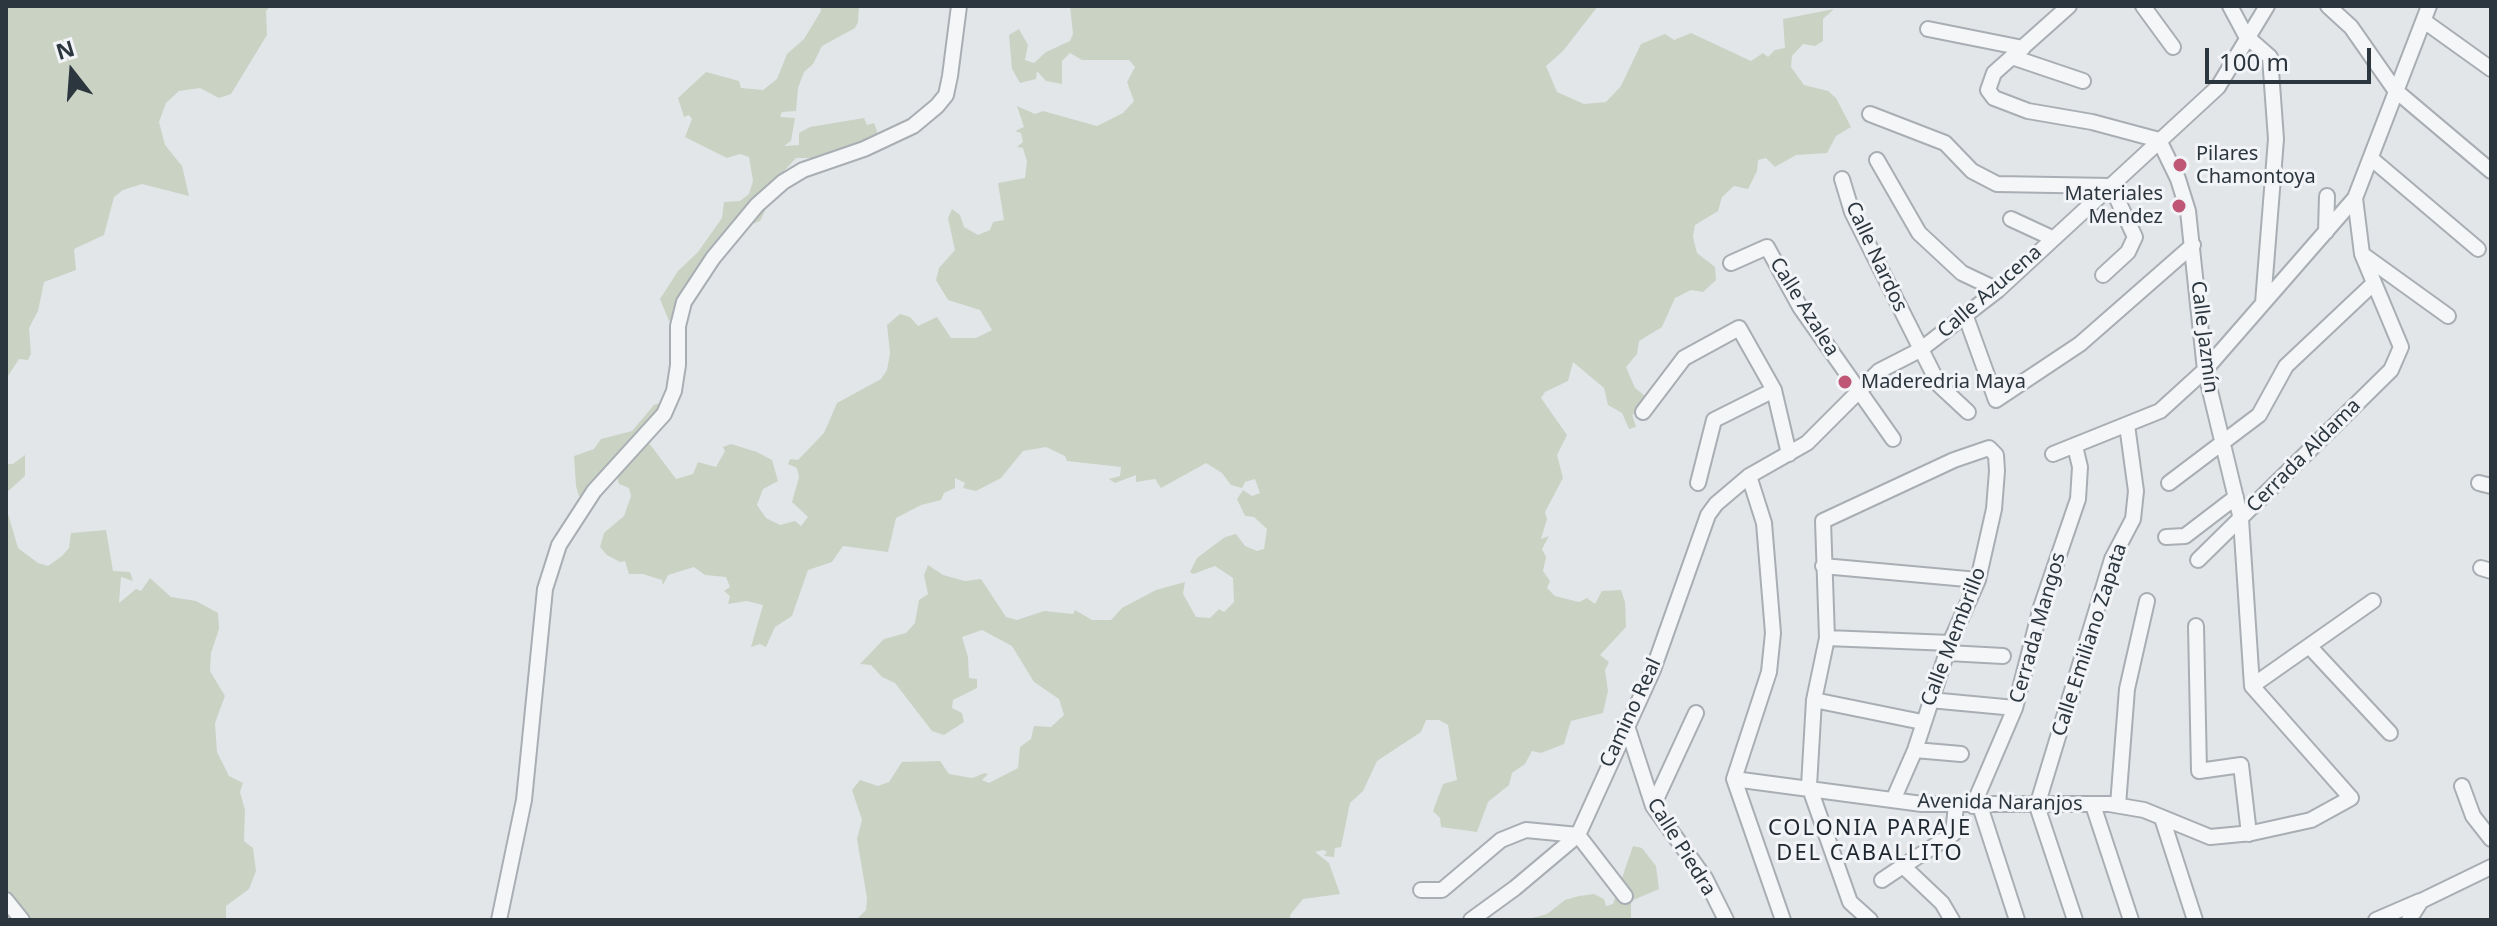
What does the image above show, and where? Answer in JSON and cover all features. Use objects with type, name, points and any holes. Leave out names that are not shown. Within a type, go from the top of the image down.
[{"type":"street","points":[[499,920],[524,800],[545,589],[559,545],[594,491],[664,414],[674,391],[678,326],[684,302],[713,258],[757,205],[783,182],[803,170],[864,149],[913,126],[937,106],[946,95],[959,6]]},
{"type":"street","points":[[2069,6],[1989,82],[1988,90],[1994,98],[2028,111],[2092,122],[2159,140]]},
{"type":"street","points":[[2143,6],[2173,47]]},
{"type":"street","points":[[2230,6],[2246,36],[2270,57],[2276,139],[2263,303]]},
{"type":"street","name":"Calle Azucena","points":[[1749,476],[1807,443],[1879,371],[1920,350],[1998,290],[2218,87],[2246,36],[2267,6]]},
{"type":"street","points":[[2328,6],[2351,27],[2395,90],[2491,171]]},
{"type":"street","points":[[2053,454],[2160,411],[2205,370],[2355,198],[2373,160],[2395,90],[2427,11],[2491,69]]},
{"type":"street","points":[[1928,29],[2018,53],[2083,81]]},
{"type":"street","points":[[1870,114],[1945,143],[1972,171],[1997,184],[2111,186],[2135,237],[2128,252],[2103,275]]},
{"type":"street","name":"Calle Jazmín","points":[[2159,140],[2182,190],[2193,245],[2205,370],[2241,519],[2252,686]]},
{"type":"street","points":[[1877,160],[1919,233],[1962,273],[1998,290]]},
{"type":"street","points":[[2373,160],[2478,249]]},
{"type":"street","name":"Calle Nardos","points":[[1842,179],[1852,212],[1920,350],[1939,385],[1968,412]]},
{"type":"street","points":[[2326,232],[2327,196]]},
{"type":"street","points":[[2169,483],[2259,415],[2286,366],[2374,283],[2362,254],[2355,198]]},
{"type":"street","points":[[2011,219],[2052,238]]},
{"type":"street","points":[[1966,317],[1996,400],[2080,344],[2193,245]]},
{"type":"street","name":"Calle Azalea","points":[[1731,263],[1767,247],[1800,307],[1893,439]]},
{"type":"street","points":[[2362,254],[2448,316]]},
{"type":"street","name":"Cerrada Aldama","points":[[2198,560],[2391,370],[2401,347],[2374,283]]},
{"type":"street","points":[[1643,412],[1684,358],[1739,328],[1774,390],[1789,454]]},
{"type":"street","points":[[1698,483],[1714,420],[1774,390]]},
{"type":"street","name":"Calle Emiliano Zapata","points":[[2037,806],[2112,559],[2133,519],[2136,491],[2127,425]]},
{"type":"street","name":"Cerrada Mangos","points":[[1976,806],[2015,708],[2041,607],[2078,499],[2080,467],[2075,446]]},
{"type":"street","name":"Calle Membrillo","points":[[1823,566],[1823,521],[1954,460],[1989,448],[1996,455],[1994,509],[1978,580],[1949,648],[1915,750],[1894,798]]},
{"type":"street","points":[[1749,476],[1764,523],[1773,633],[1769,672],[1734,779],[1783,920]]},
{"type":"street","name":"Camino Real","points":[[1471,920],[1578,835],[1653,670],[1708,515],[1749,476]]},
{"type":"street","points":[[2166,537],[2185,536],[2236,497]]},
{"type":"street","points":[[1870,920],[1850,902],[1809,786],[1814,700],[1827,638],[1823,566],[1978,580]]},
{"type":"street","points":[[2118,805],[2127,689],[2147,601]]},
{"type":"street","points":[[2252,686],[2373,601]]},
{"type":"street","points":[[2196,626],[2199,771],[2241,765],[2249,834]]},
{"type":"street","points":[[1827,638],[1949,648],[2003,656]]},
{"type":"street","points":[[2309,646],[2390,733]]},
{"type":"street","name":"Avenida Naranjos","points":[[1734,779],[1956,805],[2118,805],[2210,837],[2249,834],[2311,820],[2351,798],[2252,686]]},
{"type":"street","points":[[1814,700],[1922,722]]},
{"type":"street","points":[[1930,700],[2015,708]]},
{"type":"street","points":[[1653,806],[1696,713]]},
{"type":"street","name":"Calle Piedra","points":[[1627,726],[1653,806],[1705,878],[1726,920]]},
{"type":"street","points":[[1915,750],[1961,754]]},
{"type":"street","points":[[2462,786],[2473,816],[2491,839]]},
{"type":"street","points":[[1882,880],[1953,834],[1956,805]]},
{"type":"street","points":[[2093,805],[2131,920]]},
{"type":"street","points":[[1976,806],[2017,920]]},
{"type":"street","points":[[2037,806],[2075,920]]},
{"type":"street","points":[[2162,818],[2195,920]]},
{"type":"street","points":[[1421,890],[1442,890],[1501,840],[1526,830],[1578,835],[1625,896]]},
{"type":"street","points":[[1903,866],[1942,903],[1952,920]]},
{"type":"street","points":[[2376,920],[2491,867]]},
{"type":"street","points":[[6,900],[22,920]]},
{"type":"street","points":[[2409,920],[2421,901]]},
{"type":"shaded area","points":[[6,6],[270,6],[266,11],[267,35],[231,94],[219,98],[200,88],[179,91],[166,103],[159,122],[165,145],[182,166],[189,196],[142,184],[123,190],[114,197],[104,235],[74,249],[76,270],[44,282],[38,311],[29,328],[31,354],[28,360],[19,359],[6,379]]},
{"type":"shaded area","points":[[820,6],[859,6],[858,22],[855,28],[822,46],[813,64],[804,72],[798,88],[796,111],[782,112],[780,117],[795,118],[791,141],[784,146],[799,145],[799,133],[810,127],[864,118],[867,125],[874,123],[879,137],[831,164],[814,158],[796,158],[785,170],[760,221],[733,232],[684,311],[669,321],[660,299],[678,271],[698,252],[722,218],[724,202],[740,201],[749,194],[753,181],[749,157],[740,154],[727,158],[685,137],[692,119],[689,115],[684,117],[678,98],[706,72],[739,81],[741,88],[763,90],[777,79],[787,54],[804,39],[821,11]]},
{"type":"shaded area","points":[[1070,6],[1598,6],[1563,51],[1546,66],[1557,92],[1584,104],[1606,102],[1621,86],[1641,44],[1665,34],[1674,40],[1691,33],[1751,61],[1763,53],[1768,57],[1775,50],[1785,48],[1783,19],[1834,9],[1823,19],[1823,41],[1815,46],[1803,44],[1792,56],[1791,67],[1804,85],[1828,91],[1836,98],[1851,127],[1836,136],[1827,153],[1796,155],[1775,167],[1766,158],[1758,160],[1757,171],[1748,189],[1734,186],[1722,197],[1718,211],[1695,225],[1693,237],[1697,253],[1715,267],[1716,280],[1703,292],[1691,290],[1675,298],[1662,327],[1639,341],[1637,354],[1626,367],[1635,388],[1645,396],[1661,398],[1658,404],[1645,417],[1632,414],[1636,427],[1629,429],[1622,413],[1608,405],[1604,388],[1573,362],[1568,381],[1545,392],[1541,398],[1567,435],[1557,455],[1563,478],[1545,512],[1547,519],[1541,539],[1549,536],[1542,549],[1546,557],[1543,571],[1550,581],[1547,588],[1555,596],[1579,602],[1587,598],[1595,604],[1602,591],[1621,590],[1625,602],[1626,627],[1600,655],[1609,662],[1605,670],[1608,691],[1603,713],[1571,721],[1564,744],[1541,753],[1532,751],[1525,764],[1512,773],[1509,785],[1488,802],[1477,832],[1441,827],[1440,818],[1433,811],[1443,784],[1457,780],[1448,725],[1439,720],[1426,720],[1421,732],[1377,761],[1363,791],[1350,803],[1341,847],[1335,848],[1334,857],[1324,856],[1327,852],[1323,850],[1315,852],[1329,863],[1340,894],[1303,899],[1290,915],[1291,920],[856,920],[866,910],[867,898],[857,839],[862,820],[852,790],[860,780],[878,786],[889,782],[902,762],[940,761],[949,774],[972,778],[985,773],[988,774],[982,780],[989,783],[1018,768],[1020,747],[1031,739],[1034,726],[1051,727],[1064,715],[1059,699],[1034,682],[1012,646],[982,630],[962,637],[968,657],[969,678],[977,679],[977,688],[953,700],[952,708],[962,713],[964,722],[944,735],[932,731],[895,683],[882,677],[871,665],[860,664],[884,639],[906,633],[915,623],[919,600],[928,594],[924,575],[928,565],[943,575],[965,581],[981,579],[1006,617],[1017,620],[1044,611],[1073,614],[1075,610],[1092,620],[1111,620],[1122,608],[1156,590],[1185,582],[1183,594],[1196,617],[1210,618],[1219,609],[1224,612],[1234,602],[1233,578],[1215,566],[1193,574],[1190,572],[1197,558],[1225,537],[1236,534],[1245,546],[1257,551],[1264,549],[1267,529],[1254,517],[1245,516],[1237,499],[1243,490],[1252,496],[1260,493],[1255,479],[1245,482],[1242,488],[1231,485],[1222,473],[1206,463],[1161,488],[1155,479],[1136,482],[1136,475],[1115,483],[1109,479],[1120,476],[1121,467],[1067,461],[1065,456],[1046,447],[1023,451],[1001,478],[976,491],[963,488],[965,483],[955,478],[955,488],[944,493],[941,500],[921,505],[896,518],[888,552],[843,546],[832,562],[808,570],[792,616],[775,627],[766,647],[760,644],[751,647],[763,605],[747,601],[728,604],[730,596],[724,591],[730,587],[726,577],[705,575],[694,567],[668,575],[663,585],[662,580],[643,574],[629,574],[625,561],[620,562],[607,555],[600,547],[604,533],[624,516],[631,496],[629,488],[619,484],[616,473],[584,495],[579,496],[576,486],[574,456],[594,449],[601,439],[632,431],[654,405],[672,399],[670,419],[649,443],[676,479],[693,474],[698,462],[716,467],[725,451],[723,447],[731,444],[757,452],[772,460],[778,481],[763,489],[757,505],[766,518],[780,525],[795,521],[801,526],[808,517],[792,502],[799,477],[797,468],[788,464],[790,459],[798,460],[824,433],[837,403],[881,379],[887,370],[890,353],[887,325],[900,314],[910,317],[918,326],[937,317],[951,338],[976,338],[992,330],[980,310],[948,300],[936,280],[939,268],[955,250],[948,218],[952,209],[960,215],[964,227],[978,235],[990,230],[993,222],[1004,220],[998,183],[1025,178],[1027,162],[1023,148],[1017,147],[1023,142],[1021,133],[1015,131],[1024,127],[1017,106],[1035,114],[1043,111],[1097,126],[1123,113],[1134,101],[1127,82],[1135,67],[1129,60],[1082,60],[1070,53],[1062,61],[1062,84],[1046,81],[1037,71],[1036,79],[1020,83],[1012,69],[1009,35],[1019,29],[1028,45],[1025,60],[1034,63],[1046,52],[1070,41],[1073,34]]},
{"type":"shaded area","points":[[25,455],[25,476],[6,493],[6,464],[13,464]]},
{"type":"shaded area","points":[[6,507],[18,548],[38,563],[48,566],[62,556],[69,548],[71,533],[106,530],[113,571],[130,572],[133,581],[121,577],[119,603],[136,589],[141,591],[150,578],[171,597],[196,601],[218,613],[219,629],[211,653],[210,671],[225,696],[215,723],[217,752],[229,776],[243,783],[240,792],[245,810],[244,841],[253,848],[256,871],[249,889],[226,906],[226,920],[6,920]]},
{"type":"shaded area","points":[[1633,846],[1642,848],[1656,866],[1659,889],[1631,901],[1631,920],[1525,920],[1547,914],[1565,900],[1579,896],[1594,894],[1604,899],[1606,906],[1613,904]]},
{"type":"place","name":"Pilares Chamontoya","points":[[2180,165]]},
{"type":"place","name":"Materiales Mendez","points":[[2179,206]]},
{"type":"place","name":"Maderedria Maya","points":[[1845,382]]},
{"type":"district","name":"COLONIA PARAJE DEL CABALLITO","points":[[1870,842]]}]
